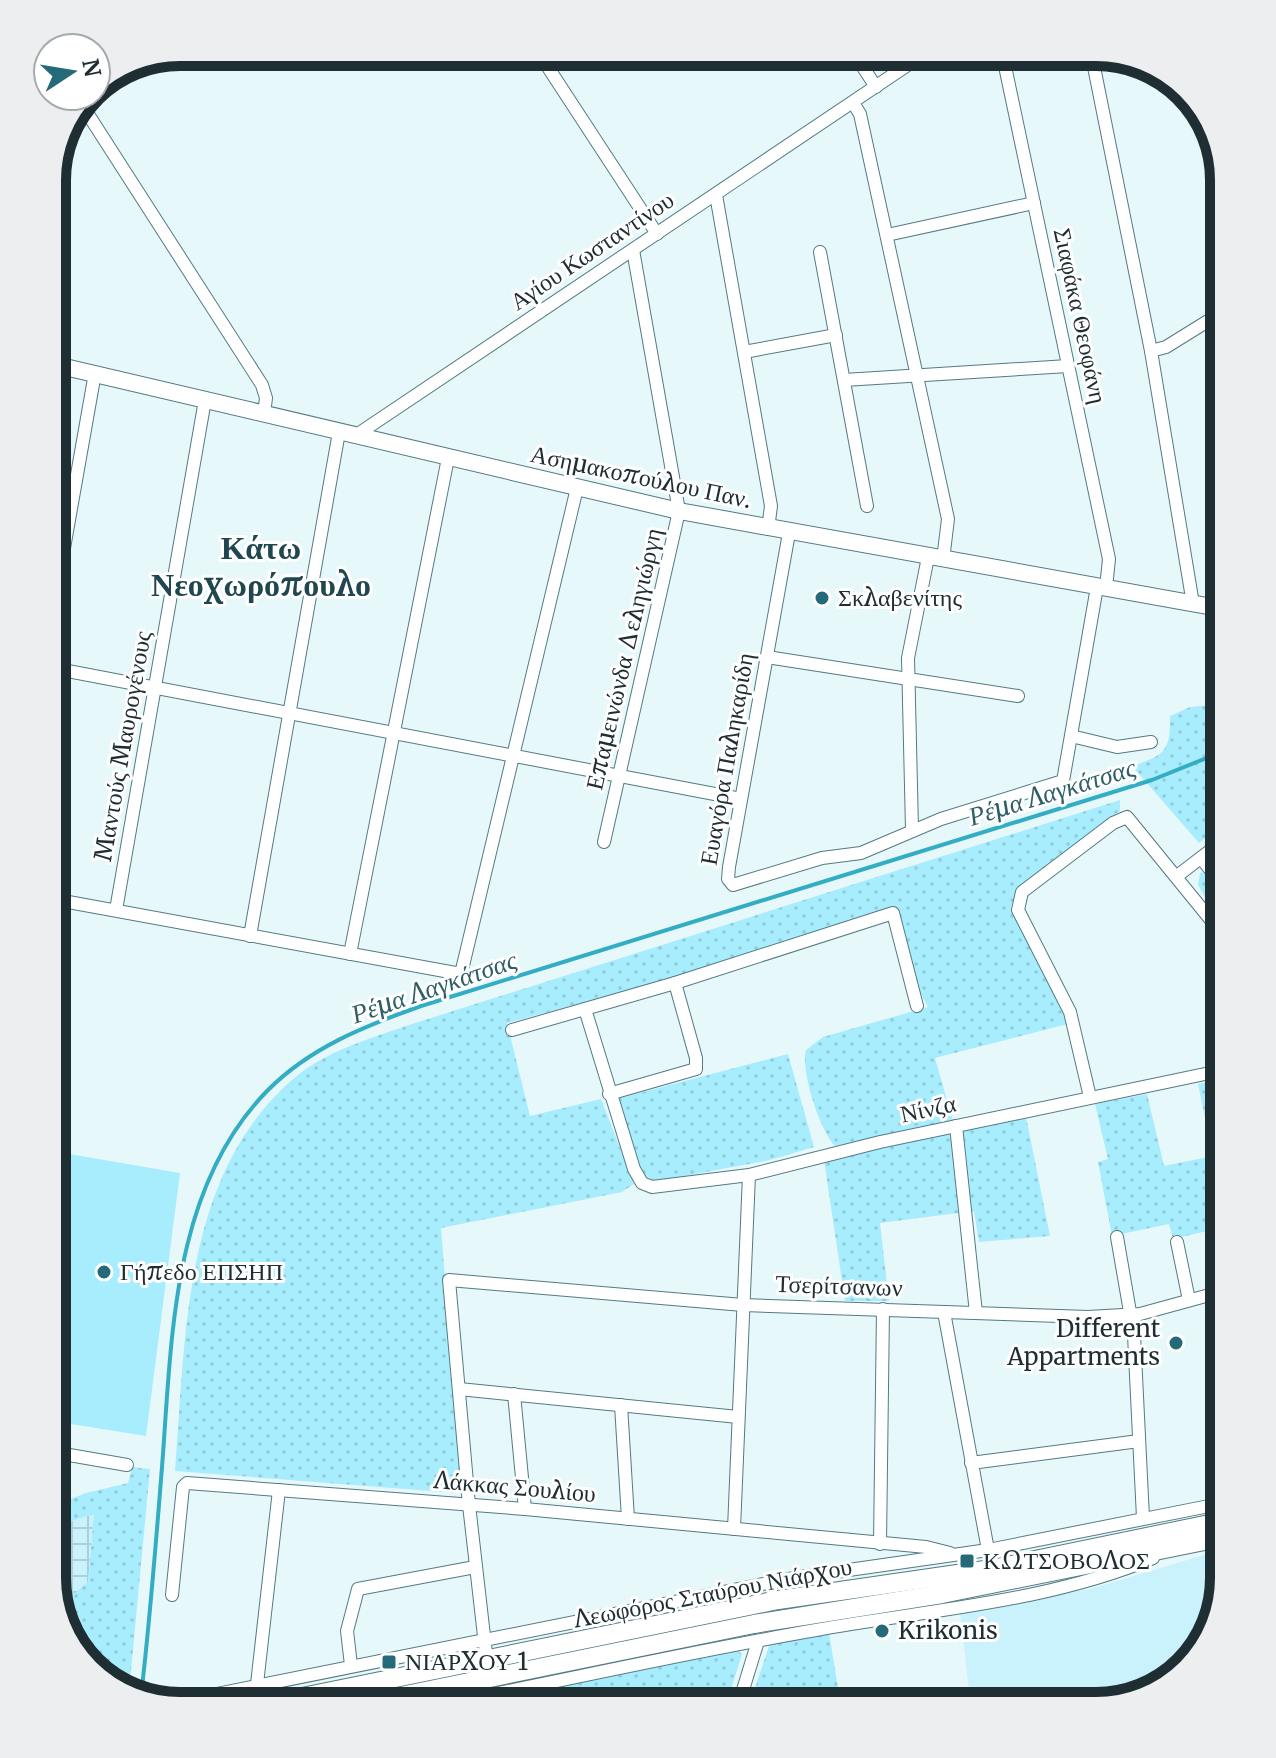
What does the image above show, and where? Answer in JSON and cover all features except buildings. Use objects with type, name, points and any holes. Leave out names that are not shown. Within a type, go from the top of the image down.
[{"type":"main road","name":"Λεωφόρος Σταύρου Νιάρχου","points":[[331,1692],[778,1600],[992,1569],[1210,1524]]},
{"type":"main road","name":"Λεωφόρος Σταύρου Νιάρχου","points":[[421,1692],[754,1624],[942,1594],[1210,1540]]},
{"type":"street","points":[[547,66],[657,234]]},
{"type":"street","points":[[862,66],[876,87]]},
{"type":"street","name":"Αγίου Κωσταντίνου","points":[[347,434],[633,250],[907,66]]},
{"type":"street","name":"Σιαφάκα Θεοφάνη","points":[[1005,66],[1109,559],[1063,781]]},
{"type":"street","points":[[1094,66],[1151,351],[1193,604]]},
{"type":"street","points":[[853,103],[860,114],[948,519],[910,643],[907,679],[912,829]]},
{"type":"street","points":[[88,114],[262,385],[266,398],[264,414]]},
{"type":"street","points":[[716,195],[771,506],[768,529]]},
{"type":"street","points":[[887,235],[1034,203]]},
{"type":"street","name":"Επαμεινώνδα Δεληγιώργη","points":[[604,842],[679,511],[633,250]]},
{"type":"street","points":[[820,252],[867,506]]},
{"type":"street","points":[[1151,351],[1166,347],[1210,320]]},
{"type":"street","points":[[744,352],[836,335]]},
{"type":"street","points":[[844,380],[1068,366]]},
{"type":"street","name":"Ασημακοπούλου Παν.","points":[[66,367],[679,511],[1210,607]]},
{"type":"street","points":[[66,537],[95,373]]},
{"type":"street","name":"Μαντούς Μαυρογένους","points":[[116,910],[205,400]]},
{"type":"street","points":[[250,936],[289,715],[347,434]]},
{"type":"street","points":[[350,954],[448,458]]},
{"type":"street","points":[[66,901],[461,974],[577,488]]},
{"type":"street","name":"Ευαγόρα Παληκαρίδη","points":[[789,533],[728,875],[733,885],[822,858],[861,853],[912,829],[1063,781]]},
{"type":"street","points":[[767,657],[1018,696]]},
{"type":"street","points":[[66,671],[512,758],[741,799]]},
{"type":"street","points":[[1071,736],[1117,747],[1151,742]]},
{"type":"street","points":[[1090,1097],[1070,1012],[1017,902],[1025,888],[1113,823],[1130,819],[1210,918]]},
{"type":"street","points":[[1177,876],[1210,851]]},
{"type":"street","points":[[1201,858],[1210,869]]},
{"type":"street","points":[[512,1030],[675,983],[893,913],[917,1006]]},
{"type":"street","points":[[585,1009],[609,1094],[696,1069],[696,1058],[675,983]]},
{"type":"street","name":"Νίνζα","points":[[609,1094],[634,1169],[642,1183],[664,1186],[749,1175],[956,1126],[1210,1073]]},
{"type":"street","points":[[956,1126],[976,1313]]},
{"type":"street","points":[[734,1529],[749,1175]]},
{"type":"street","points":[[1117,1237],[1131,1316],[1143,1518]]},
{"type":"street","points":[[1177,1242],[1189,1300]]},
{"type":"street","name":"Τσερίτσανων","points":[[459,1389],[449,1280],[743,1305],[1131,1316],[1210,1295]]},
{"type":"street","points":[[880,1544],[883,1309]]},
{"type":"street","points":[[944,1312],[988,1550]]},
{"type":"street","points":[[487,1662],[459,1389],[738,1417]]},
{"type":"street","points":[[514,1394],[525,1509]]},
{"type":"street","points":[[621,1405],[628,1519]]},
{"type":"street","points":[[971,1463],[1139,1441]]},
{"type":"street","points":[[66,1454],[127,1465]]},
{"type":"street","name":"Λάκκας Σουλίου","points":[[172,1595],[183,1487],[187,1483],[525,1509],[952,1554]]},
{"type":"street","points":[[257,1684],[279,1490]]},
{"type":"street","points":[[221,1692],[793,1578],[988,1550],[1210,1506]]},
{"type":"street","points":[[504,1692],[758,1641],[1036,1592],[1121,1572],[1174,1547]]},
{"type":"street","points":[[351,1665],[347,1631],[358,1589],[475,1567]]},
{"type":"street","points":[[742,1692],[758,1641]]},
{"type":"shaded area","points":[[1210,705],[1210,835],[1199,843],[1132,766],[1152,759],[1163,750],[1169,737],[1170,716],[1190,707]]},
{"type":"shaded area","points":[[1120,800],[1120,811],[1018,887],[1011,907],[1068,1024],[935,1058],[953,1121],[835,1146],[823,1127],[809,1085],[806,1050],[823,1037],[928,1007],[916,985],[896,907],[645,986],[507,1023],[530,1116],[601,1099],[634,1184],[622,1192],[441,1228],[460,1467],[456,1493],[175,1471],[188,1311],[197,1258],[211,1206],[231,1158],[260,1114],[310,1066],[351,1046],[409,1025]]},
{"type":"shaded area","points":[[1206,872],[1210,877],[1210,905],[1198,885],[1200,873]]},
{"type":"shaded area","points":[[788,1054],[814,1147],[770,1160],[658,1181],[642,1175],[616,1099]]},
{"type":"shaded area","points":[[1210,1082],[1210,1142],[1198,1084]]},
{"type":"shaded area","points":[[1147,1094],[1164,1166],[1210,1157],[1210,1230],[1173,1239],[1169,1224],[1112,1236],[1098,1162],[1108,1159],[1095,1104]]},
{"type":"shaded area","points":[[1026,1117],[1050,1236],[979,1242],[974,1211],[880,1223],[889,1301],[845,1301],[824,1160]]},
{"type":"shaded area","name":"Γήπεδο ΕΠΣΗΠ","points":[[66,1153],[180,1173],[146,1436],[66,1423]]},
{"type":"shaded area","points":[[132,1467],[150,1469],[130,1680],[94,1653],[81,1635],[70,1607],[68,1599],[88,1582],[94,1514],[66,1523],[66,1501],[128,1483]]},
{"type":"shaded area","points":[[94,1514],[88,1583],[68,1599],[66,1578],[66,1523]]},
{"type":"shaded area","points":[[1210,1553],[1209,1593],[1195,1635],[1176,1658],[1153,1677],[1111,1691],[969,1692],[960,1613],[1090,1589]]},
{"type":"shaded area","points":[[829,1633],[839,1692],[754,1692],[770,1643]]},
{"type":"shaded area","points":[[737,1650],[742,1654],[730,1692],[533,1692]]},
{"type":"waterway","name":"Ρέμα Λαγκάτσας","points":[[142,1685],[169,1368],[182,1267],[194,1219],[212,1172],[236,1129],[268,1090],[285,1075],[340,1039],[421,1006],[1152,780],[1210,757]]},
{"type":"place","name":"Σκλαβενίτης","points":[[822,598]]},
{"type":"place","name":"Γήπεδο ΕΠΣΗΠ","points":[[104,1272]]},
{"type":"place","name":"Different Appartments","points":[[1176,1343]]},
{"type":"place","name":"ΚΩΤΣΟΒΟΛΟΣ","points":[[967,1561]]},
{"type":"place","name":"Krikonis","points":[[882,1631]]},
{"type":"place","name":"ΝΙΑΡΧΟΥ 1","points":[[389,1662]]},
{"type":"district","name":"Κάτω Νεοχωρόπουλο","points":[[261,566]]}]
